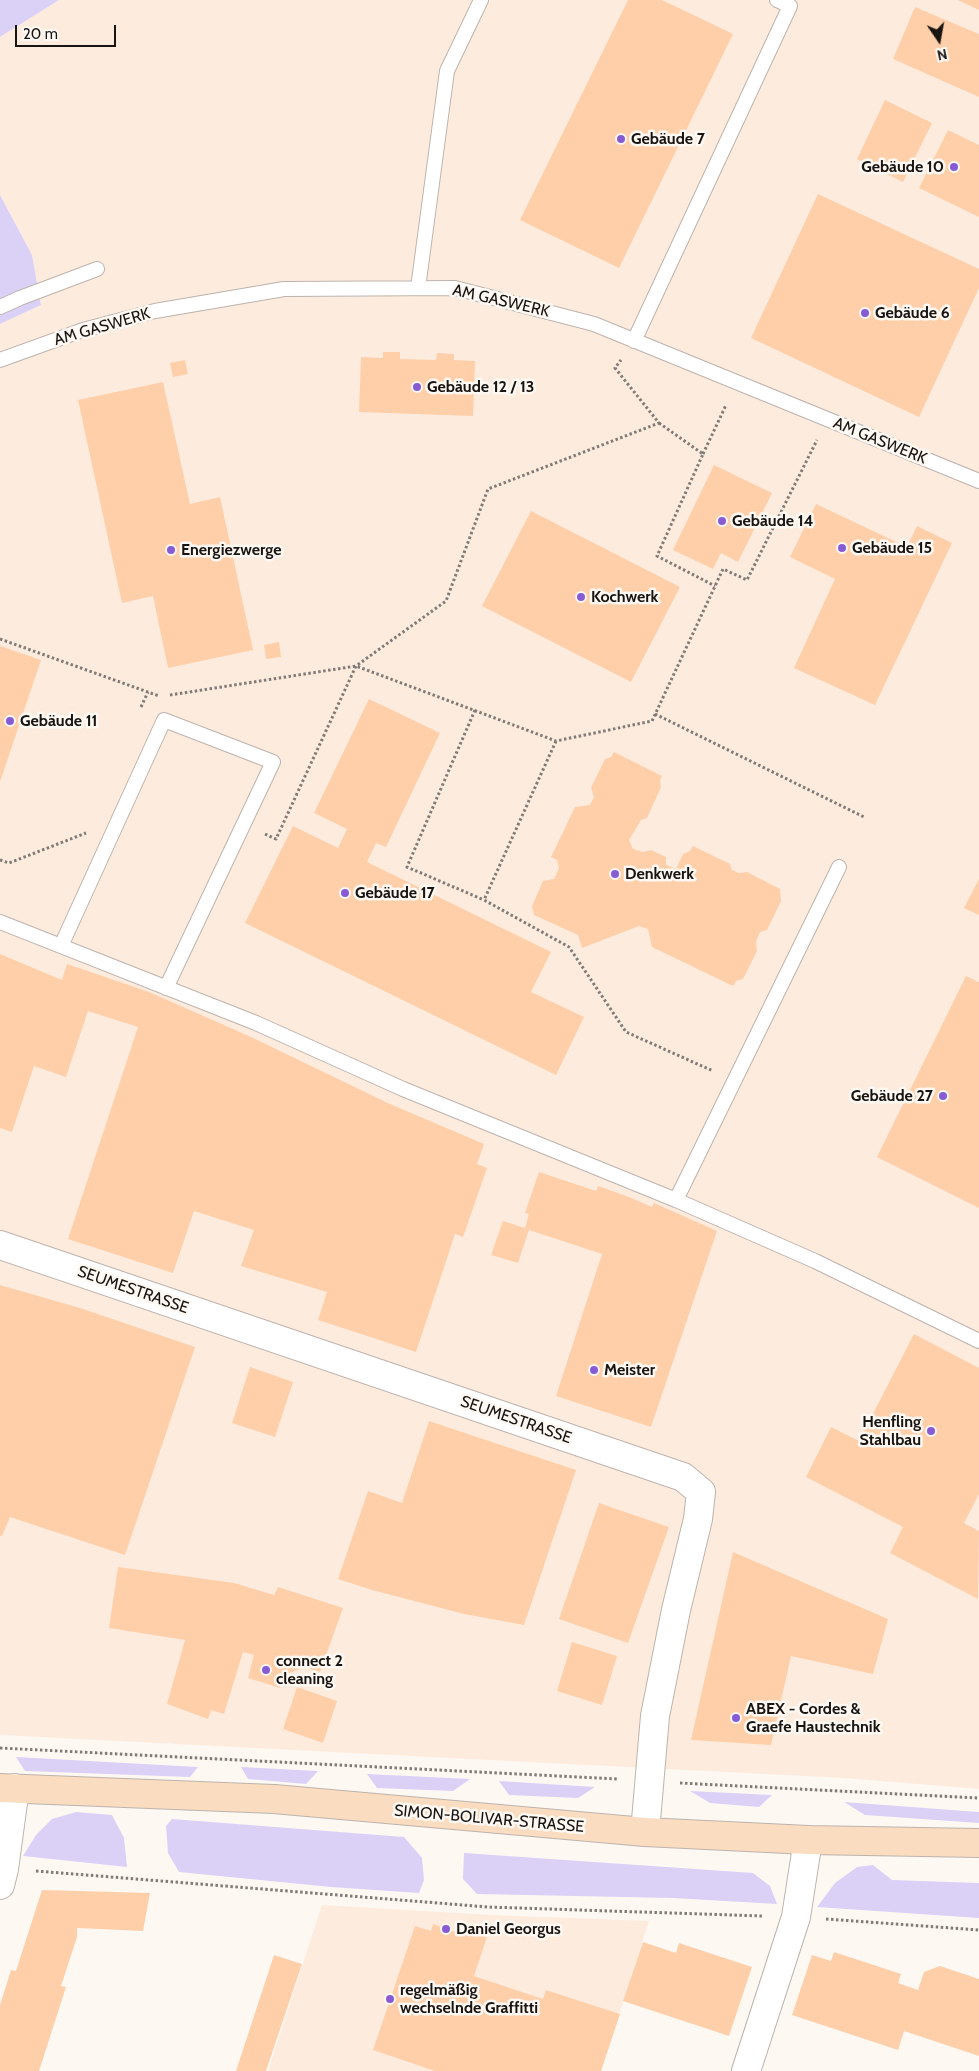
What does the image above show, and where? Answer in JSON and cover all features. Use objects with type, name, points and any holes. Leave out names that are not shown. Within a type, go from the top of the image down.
[{"type":"street","name":"SEUMESTRASSE","points":[[0,1245],[683,1478],[701,1492],[698,1519],[676,1610],[655,1716],[645,1832]]},
{"type":"street","name":"SIMON-BOLIVAR-STRASSE","points":[[8,1788],[274,1799],[645,1832],[808,1840],[979,1843]]},
{"type":"street","points":[[2,1877],[8,1788]]},
{"type":"street","points":[[746,2071],[796,1917],[808,1840]]},
{"type":"lane","points":[[418,288],[447,71],[481,0]]},
{"type":"lane","points":[[634,341],[790,6],[777,0]]},
{"type":"lane","points":[[0,307],[96,269]]},
{"type":"lane","name":"AM GASWERK","points":[[0,360],[83,330],[155,311],[284,289],[455,288],[594,324],[979,481]]},
{"type":"lane","points":[[61,946],[164,720],[272,762],[166,988]]},
{"type":"lane","points":[[676,1200],[839,867]]},
{"type":"lane","points":[[0,922],[256,1023],[403,1089],[676,1200],[815,1262],[979,1341]]},
{"type":"path","points":[[634,341],[615,368],[659,423],[703,454]]},
{"type":"path","points":[[715,586],[657,556],[736,382]]},
{"type":"path","points":[[356,666],[556,741],[652,721],[723,569],[747,580],[827,419]]},
{"type":"path","points":[[0,639],[160,696],[356,666],[446,601],[488,489],[659,423]]},
{"type":"path","points":[[244,822],[276,839],[356,666]]},
{"type":"path","points":[[140,709],[148,692]]},
{"type":"path","points":[[475,710],[407,867],[484,900],[569,947],[626,1032],[734,1081]]},
{"type":"path","points":[[655,714],[864,817]]},
{"type":"path","points":[[484,900],[556,741]]},
{"type":"path","points":[[0,860],[9,863],[90,831]]},
{"type":"path","points":[[0,1748],[979,1798]]},
{"type":"path","points":[[2,1877],[488,1907],[796,1917],[979,1930]]},
{"type":"shaded area","points":[[0,0],[59,0],[0,37]]},
{"type":"shaded area","points":[[59,0],[979,0],[979,1789],[843,1778],[0,1735],[0,324],[41,305],[32,255],[0,195],[0,37]]},
{"type":"shaded area","points":[[0,195],[32,255],[41,305],[0,324]]},
{"type":"shaded area","points":[[16,1757],[198,1767],[190,1777],[25,1771]]},
{"type":"shaded area","points":[[241,1767],[318,1771],[306,1784],[248,1779]]},
{"type":"shaded area","points":[[367,1774],[470,1779],[453,1791],[377,1788]]},
{"type":"shaded area","points":[[499,1781],[595,1787],[578,1798],[509,1795]]},
{"type":"shaded area","points":[[690,1791],[772,1795],[759,1807],[710,1803]]},
{"type":"shaded area","points":[[844,1802],[979,1812],[979,1823],[865,1815]]},
{"type":"shaded area","points":[[76,1812],[112,1815],[124,1838],[127,1867],[23,1856],[36,1835],[52,1819]]},
{"type":"shaded area","points":[[172,1819],[404,1837],[422,1858],[424,1880],[419,1893],[331,1887],[179,1872],[168,1853],[166,1826]]},
{"type":"shaded area","points":[[464,1853],[753,1873],[770,1886],[777,1904],[673,1898],[477,1894],[463,1879]]},
{"type":"shaded area","points":[[873,1865],[892,1880],[979,1883],[979,1918],[817,1907],[835,1883],[857,1867]]},
{"type":"shaded area","points":[[322,1905],[492,1915],[649,1921],[601,2071],[268,2071]]},
{"type":"building","name":"Gebäude 7","points":[[628,0],[662,0],[733,34],[619,268],[520,220]]},
{"type":"building","points":[[958,0],[979,0],[979,10]]},
{"type":"building","points":[[915,7],[979,34],[979,97],[893,59]]},
{"type":"building","points":[[885,100],[932,123],[903,182],[857,159]]},
{"type":"building","name":"Gebäude 10","points":[[948,130],[979,145],[979,217],[919,188]]},
{"type":"building","name":"Gebäude 6","points":[[818,194],[979,269],[979,288],[919,417],[751,338]]},
{"type":"building","name":"Gebäude 12 / 13","points":[[383,352],[400,352],[400,359],[436,360],[437,353],[454,354],[454,360],[475,361],[473,416],[359,412],[361,357],[383,358]]},
{"type":"building","points":[[185,360],[188,374],[173,377],[170,363]]},
{"type":"building","name":"Energiezwerge","points":[[163,382],[190,504],[220,497],[253,650],[168,668],[153,596],[122,603],[78,400]]},
{"type":"building","name":"Gebäude 14","points":[[714,465],[772,493],[738,562],[721,553],[713,569],[673,550]]},
{"type":"building","points":[[816,504],[907,547],[917,526],[952,543],[875,705],[794,668],[835,579],[790,557]]},
{"type":"building","name":"Kochwerk","points":[[531,511],[680,587],[631,682],[482,606]]},
{"type":"building","points":[[279,642],[281,657],[266,659],[264,645]]},
{"type":"building","name":"Gebäude 11","points":[[0,646],[41,660],[0,782]]},
{"type":"building","name":"Gebäude 17","points":[[369,699],[440,733],[386,847],[376,843],[367,862],[551,952],[531,992],[584,1017],[556,1075],[245,923],[293,826],[338,848],[347,829],[314,813]]},
{"type":"building","points":[[614,752],[662,776],[660,780],[661,787],[647,818],[641,820],[629,840],[633,849],[643,852],[651,850],[666,857],[666,865],[676,869],[683,854],[690,851],[693,846],[730,864],[732,870],[739,873],[747,872],[780,889],[781,901],[767,930],[760,932],[756,942],[757,951],[743,979],[736,981],[733,986],[652,947],[648,929],[639,926],[582,948],[578,935],[534,915],[532,906],[543,881],[554,879],[559,868],[557,860],[551,857],[575,807],[590,805],[594,797],[591,788],[605,759],[611,757]]},
{"type":"building","points":[[979,879],[979,915],[964,908]]},
{"type":"building","points":[[0,954],[62,980],[67,964],[149,992],[251,1037],[390,1104],[484,1144],[477,1164],[487,1168],[463,1237],[455,1234],[416,1352],[318,1320],[327,1292],[241,1266],[254,1230],[194,1211],[173,1273],[68,1239],[138,1027],[88,1011],[66,1077],[34,1066],[12,1132],[0,1128]]},
{"type":"building","name":"Gebäude 27","points":[[966,976],[979,982],[979,1208],[877,1157]]},
{"type":"building","points":[[539,1172],[596,1191],[598,1186],[652,1207],[654,1203],[717,1231],[651,1427],[556,1396],[602,1254],[529,1230],[518,1263],[491,1255],[503,1221],[525,1228],[529,1214],[525,1213]]},
{"type":"building","points":[[0,1285],[80,1308],[195,1347],[125,1555],[10,1517],[2,1536],[0,1536]]},
{"type":"building","points":[[914,1334],[979,1368],[979,1494],[964,1523],[979,1531],[978,1599],[890,1553],[903,1527],[806,1477],[831,1427],[859,1441]]},
{"type":"building","points":[[250,1367],[293,1382],[275,1437],[232,1423]]},
{"type":"building","points":[[429,1421],[576,1470],[524,1625],[464,1614],[338,1579],[368,1491],[402,1503]]},
{"type":"building","points":[[599,1503],[669,1527],[628,1643],[559,1619]]},
{"type":"building","points":[[733,1552],[888,1619],[873,1674],[791,1656],[771,1745],[691,1740]]},
{"type":"building","points":[[118,1567],[234,1583],[274,1595],[278,1587],[343,1608],[320,1672],[304,1667],[281,1677],[280,1688],[248,1678],[254,1655],[243,1652],[224,1714],[211,1710],[208,1719],[167,1704],[185,1640],[109,1628]]},
{"type":"building","points":[[572,1642],[617,1656],[602,1705],[557,1691]]},
{"type":"building","points":[[297,1687],[337,1701],[323,1743],[283,1729]]},
{"type":"building","points":[[42,1890],[150,1893],[143,1931],[77,1928],[77,1937],[61,1986],[66,1987],[39,2071],[0,2071],[0,2005],[11,1970],[16,1971]]},
{"type":"building","points":[[433,1924],[456,1932],[458,1928],[487,1937],[474,1976],[543,1999],[546,1990],[620,2014],[601,2071],[435,2071],[373,2050],[415,1926],[431,1931]]},
{"type":"building","points":[[643,1942],[676,1953],[679,1943],[752,1967],[729,2036],[623,2001]]},
{"type":"building","points":[[834,1952],[901,1974],[898,1983],[918,1990],[924,1972],[940,1966],[979,1979],[979,2056],[904,2031],[898,2050],[792,2015],[812,1955],[831,1961]]},
{"type":"building","points":[[274,1955],[302,1964],[266,2071],[236,2071]]},
{"type":"place","name":"Gebäude 7","points":[[621,139]]},
{"type":"place","name":"Gebäude 10","points":[[954,167]]},
{"type":"place","name":"Gebäude 6","points":[[865,313]]},
{"type":"place","name":"Gebäude 12 / 13","points":[[417,387]]},
{"type":"place","name":"Gebäude 14","points":[[722,521]]},
{"type":"place","name":"Gebäude 15","points":[[842,548]]},
{"type":"place","name":"Energiezwerge","points":[[171,550]]},
{"type":"place","name":"Kochwerk","points":[[581,597]]},
{"type":"place","name":"Gebäude 11","points":[[10,721]]},
{"type":"place","name":"Denkwerk","points":[[615,874]]},
{"type":"place","name":"Gebäude 17","points":[[345,893]]},
{"type":"place","name":"Gebäude 27","points":[[943,1096]]},
{"type":"place","name":"Meister","points":[[594,1370]]},
{"type":"place","name":"Henfling Stahlbau","points":[[931,1431]]},
{"type":"place","name":"connect 2 cleaning","points":[[266,1670]]},
{"type":"place","name":"ABEX - Cordes & Graefe Haustechnik","points":[[736,1718]]},
{"type":"place","name":"Daniel Georgus","points":[[446,1929]]},
{"type":"place","name":"regelmäßig wechselnde Graffitti","points":[[390,1999]]}]
